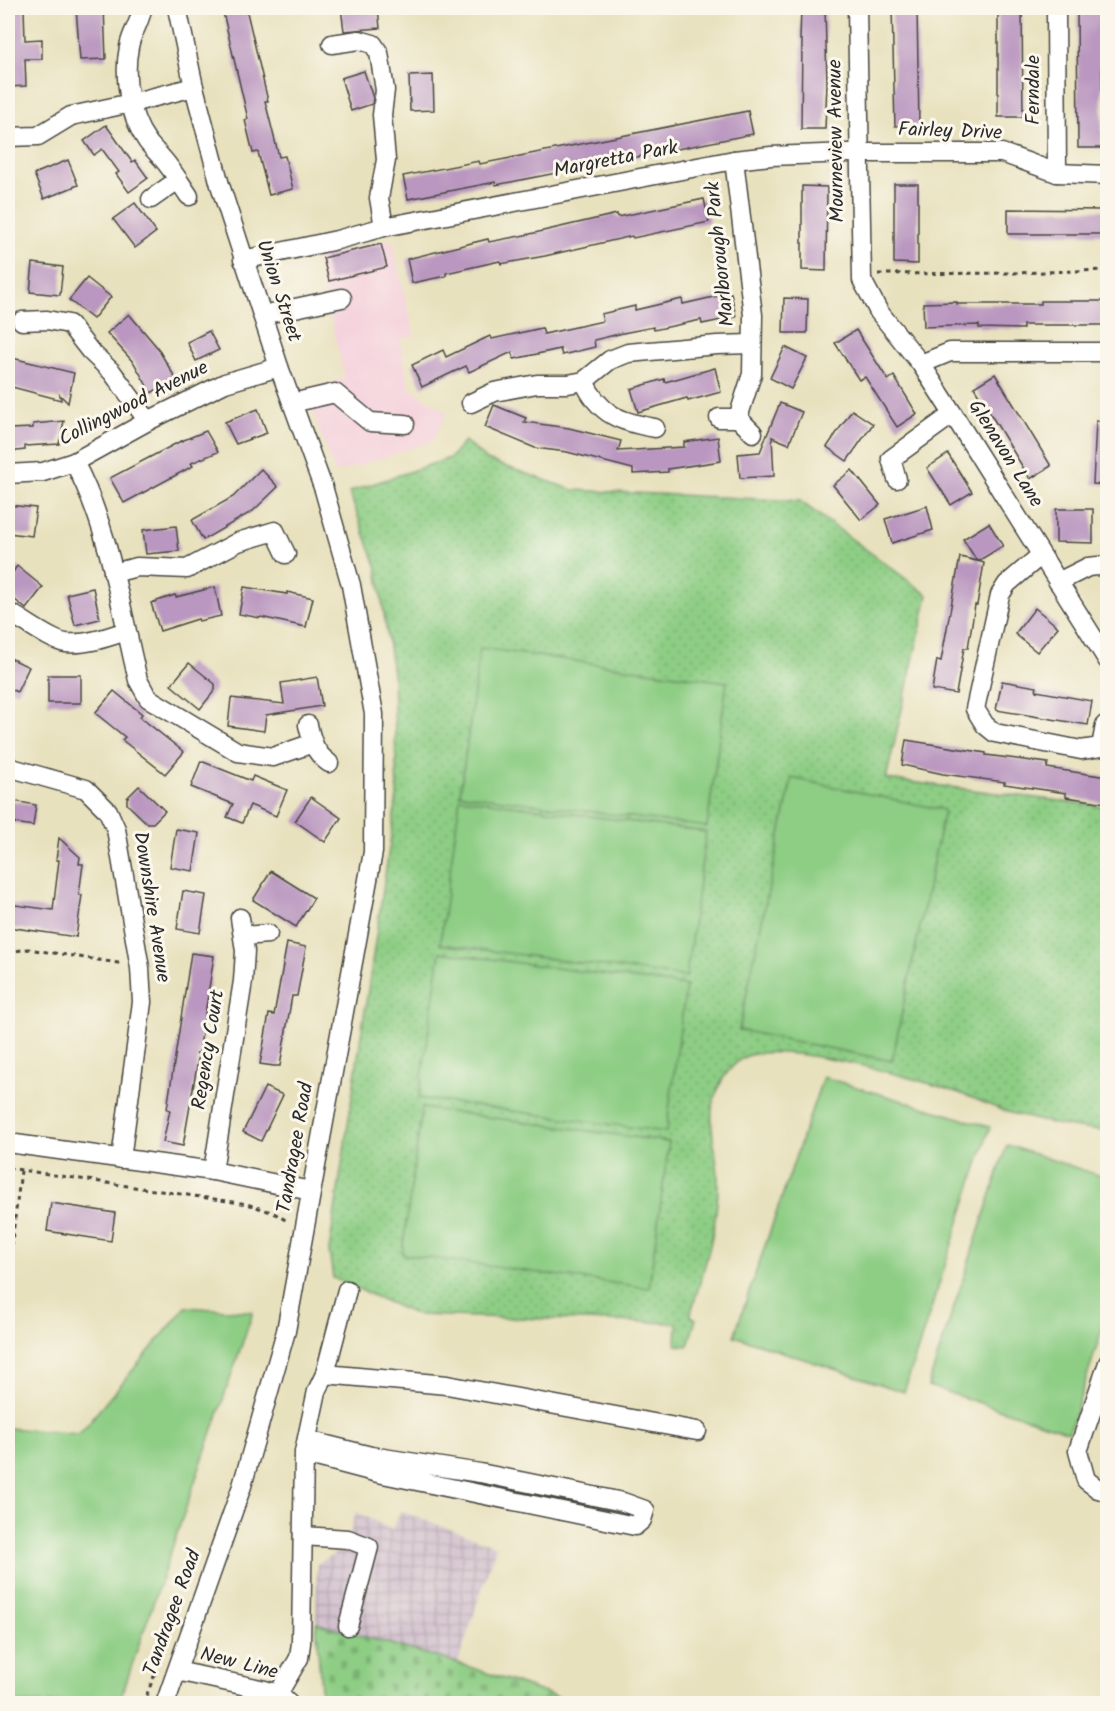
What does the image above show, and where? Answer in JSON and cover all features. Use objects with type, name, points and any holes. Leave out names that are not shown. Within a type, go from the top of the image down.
[{"type":"street","points":[[142,8],[141,18],[129,45],[127,65],[131,103],[136,121],[147,141],[164,160],[189,196]]},
{"type":"street","name":"Union Street","points":[[177,8],[194,87],[243,260],[324,490],[351,585]]},
{"type":"street","name":"Mourneview Avenue","points":[[857,8],[861,274]]},
{"type":"street","name":"Ferndale","points":[[1056,8],[1057,173]]},
{"type":"street","points":[[332,44],[358,40],[373,44],[379,53],[385,90],[382,115],[386,160],[379,198],[384,227]]},
{"type":"street","points":[[8,137],[38,136],[71,116],[194,87]]},
{"type":"street","name":"Margretta Park","points":[[243,260],[337,240],[384,227],[734,160],[771,156],[859,153]]},
{"type":"street","name":"Fairley Drive","points":[[859,153],[1002,153],[1057,173],[1107,175]]},
{"type":"street","name":"Marlborough Park","points":[[734,160],[753,315],[752,374],[738,418]]},
{"type":"street","points":[[152,199],[178,180]]},
{"type":"street","name":"Glenavon Lane","points":[[861,274],[879,312],[921,364],[1107,661]]},
{"type":"street","points":[[262,315],[342,298]]},
{"type":"street","points":[[22,321],[47,320],[69,324],[90,351],[112,372],[148,421]]},
{"type":"street","name":"Marlborough Park","points":[[584,381],[610,360],[628,353],[752,344]]},
{"type":"street","points":[[921,364],[950,352],[1107,352]]},
{"type":"street","name":"Collingwood Avenue","points":[[8,474],[43,472],[74,462],[148,421],[225,383],[279,367]]},
{"type":"street","points":[[471,403],[494,392],[537,384],[568,384],[584,381],[591,398],[618,419],[630,424],[655,428]]},
{"type":"street","points":[[292,403],[335,393],[370,422],[405,424]]},
{"type":"street","points":[[897,479],[891,459],[953,414]]},
{"type":"street","points":[[719,418],[738,418],[753,433]]},
{"type":"street","points":[[74,462],[84,481],[106,544],[138,680],[148,698],[238,752],[273,757],[310,734],[319,756],[329,763]]},
{"type":"street","points":[[113,573],[136,567],[187,569],[238,542],[275,531],[286,554]]},
{"type":"street","points":[[1041,555],[1007,584],[1000,595],[975,709],[986,726],[995,733],[1081,750],[1101,747],[1106,725]]},
{"type":"street","points":[[1058,582],[1088,567],[1107,565]]},
{"type":"street","name":"Tandragee Road","points":[[165,1704],[242,1486],[279,1360],[373,852],[374,714],[351,585]]},
{"type":"street","points":[[8,612],[65,643],[99,640],[126,631]]},
{"type":"street","name":"Downshire Avenue","points":[[8,767],[86,789],[108,812],[117,829],[138,957],[142,1002],[121,1159]]},
{"type":"street","name":"Regency Court","points":[[213,1171],[243,981],[242,927],[268,934]]},
{"type":"street","points":[[8,1143],[213,1171],[311,1191]]},
{"type":"street","points":[[284,1699],[299,1658],[301,1643],[304,1460],[307,1440],[317,1391],[325,1374],[347,1290]]},
{"type":"street","points":[[1107,1363],[1078,1451],[1086,1480],[1098,1489],[1107,1492]]},
{"type":"street","points":[[325,1374],[447,1385],[697,1431]]},
{"type":"street","points":[[304,1460],[317,1457],[378,1473],[635,1526],[642,1520],[645,1510],[623,1502],[480,1473],[371,1456],[307,1440]]},
{"type":"street","points":[[303,1536],[348,1539],[369,1547],[348,1626]]},
{"type":"street","name":"New Line","points":[[177,1671],[284,1699]]},
{"type":"path","points":[[861,274],[1107,270]]},
{"type":"path","points":[[8,952],[28,949],[118,963],[138,957]]},
{"type":"path","points":[[8,1168],[247,1204],[274,1213],[304,1232]]},
{"type":"path","points":[[8,1273],[21,1170]]},
{"type":"shaded area","points":[[392,240],[414,336],[400,339],[409,388],[447,412],[433,441],[335,473],[305,390],[345,378],[316,257]]},
{"type":"shaded area","points":[[400,1511],[496,1546],[458,1663],[316,1623],[317,1564],[345,1548],[356,1512],[392,1530]]},
{"type":"green space","points":[[465,441],[487,460],[573,490],[800,501],[928,595],[886,779],[1107,807],[1107,1131],[1049,1123],[1007,1112],[940,1087],[884,1071],[819,1057],[790,1053],[747,1056],[732,1067],[724,1077],[713,1104],[712,1125],[718,1197],[709,1249],[690,1316],[696,1319],[688,1346],[676,1345],[677,1323],[417,1315],[333,1278],[329,1251],[397,795],[393,674],[377,568],[349,492],[450,458]]},
{"type":"green space","points":[[480,648],[727,682],[707,827],[460,794]]},
{"type":"green space","points":[[792,778],[944,810],[892,1061],[739,1030]]},
{"type":"green space","points":[[460,798],[706,832],[686,977],[440,944]]},
{"type":"green space","points":[[440,952],[686,986],[666,1132],[419,1098]]},
{"type":"green space","points":[[823,1077],[990,1127],[904,1392],[734,1336]]},
{"type":"green space","points":[[422,1108],[669,1142],[649,1288],[402,1254]]},
{"type":"green space","points":[[1007,1145],[1107,1178],[1107,1315],[1069,1432],[928,1386]]},
{"type":"green space","points":[[186,1307],[253,1312],[119,1703],[8,1703],[8,1428],[79,1434]]},
{"type":"green space","points":[[316,1623],[458,1663],[574,1703],[322,1703]]},
{"type":"building","points":[[8,8],[24,8],[25,40],[42,39],[42,59],[25,59],[26,86],[8,87]]},
{"type":"building","points":[[76,8],[104,8],[106,59],[80,60]]},
{"type":"building","points":[[222,8],[246,8],[279,157],[285,156],[293,189],[269,195],[258,152],[253,153],[245,120],[248,119]]},
{"type":"building","points":[[341,8],[378,8],[380,28],[344,31]]},
{"type":"building","points":[[801,8],[825,8],[827,83],[825,129],[801,129]]},
{"type":"building","points":[[892,8],[917,8],[919,125],[895,126]]},
{"type":"building","points":[[998,8],[1022,8],[1023,117],[998,117]]},
{"type":"building","points":[[1077,8],[1102,8],[1102,148],[1078,148]]},
{"type":"building","points":[[364,71],[373,98],[372,104],[351,111],[341,78]]},
{"type":"building","points":[[433,75],[434,110],[410,111],[409,76]]},
{"type":"building","points":[[748,111],[753,134],[496,185],[495,182],[408,199],[403,176],[479,161],[480,164]]},
{"type":"building","points":[[106,125],[132,162],[135,160],[148,178],[129,192],[116,174],[119,172],[102,149],[94,155],[84,141]]},
{"type":"building","points":[[68,160],[78,185],[44,199],[34,174]]},
{"type":"building","points":[[894,184],[918,184],[918,264],[894,263]]},
{"type":"building","points":[[802,186],[827,187],[826,271],[802,270]]},
{"type":"building","points":[[704,199],[709,222],[633,238],[632,236],[545,256],[501,264],[500,261],[412,283],[407,259],[488,239],[489,242],[617,214],[618,217]]},
{"type":"building","points":[[135,203],[156,232],[135,248],[113,219]]},
{"type":"building","points":[[1008,209],[1105,210],[1105,234],[1008,234]]},
{"type":"building","points":[[381,244],[387,267],[329,281],[323,258]]},
{"type":"building","points":[[33,263],[63,267],[60,295],[30,292]]},
{"type":"building","points":[[87,278],[111,297],[93,319],[69,300]]},
{"type":"building","points":[[731,293],[736,317],[702,324],[701,320],[654,330],[653,327],[623,333],[594,340],[595,347],[562,355],[560,349],[514,359],[512,352],[469,372],[466,366],[422,387],[412,365],[443,350],[446,357],[490,336],[492,339],[542,328],[544,334],[603,321],[601,314],[635,306],[635,310],[682,299],[683,304]]},
{"type":"building","points":[[784,298],[808,299],[807,333],[783,333]]},
{"type":"building","points":[[1041,301],[1107,301],[1107,325],[1023,325],[1023,329],[979,328],[979,325],[924,327],[923,303],[1041,304]]},
{"type":"building","points":[[129,314],[157,347],[176,379],[151,393],[134,363],[107,333]]},
{"type":"building","points":[[856,330],[888,380],[894,376],[917,414],[897,427],[865,377],[859,380],[835,343]]},
{"type":"building","points":[[209,331],[219,350],[196,361],[187,342]]},
{"type":"building","points":[[785,347],[807,358],[791,389],[770,378]]},
{"type":"building","points":[[8,357],[74,373],[68,403],[60,395],[61,400],[8,386]]},
{"type":"building","points":[[715,368],[721,392],[688,401],[687,398],[638,412],[631,389]]},
{"type":"building","points":[[995,374],[1051,466],[1030,479],[974,387]]},
{"type":"building","points":[[780,403],[802,412],[789,444],[772,437],[774,476],[740,478],[738,454],[760,452]]},
{"type":"building","points":[[494,405],[526,418],[524,422],[569,428],[621,441],[618,451],[684,447],[684,442],[718,437],[721,461],[668,469],[668,472],[633,474],[633,469],[567,452],[535,448],[485,427]]},
{"type":"building","points":[[258,409],[267,433],[236,444],[225,422]]},
{"type":"building","points":[[852,410],[873,424],[847,461],[827,447]]},
{"type":"building","points":[[64,421],[59,444],[25,446],[25,450],[8,452],[8,429],[33,428],[33,424]]},
{"type":"building","points":[[1096,421],[1107,421],[1107,485],[1093,484]]},
{"type":"building","points":[[206,431],[218,452],[191,463],[193,466],[124,503],[110,478],[179,442]]},
{"type":"building","points":[[948,454],[972,492],[951,505],[927,468]]},
{"type":"building","points":[[261,469],[278,487],[253,511],[203,540],[192,520],[233,497]]},
{"type":"building","points":[[852,470],[880,505],[861,520],[833,485]]},
{"type":"building","points":[[8,505],[36,508],[32,536],[8,533]]},
{"type":"building","points":[[927,506],[933,530],[892,543],[885,519]]},
{"type":"building","points":[[1056,509],[1093,509],[1093,543],[1056,542]]},
{"type":"building","points":[[989,523],[1003,546],[978,561],[984,563],[968,648],[964,648],[956,694],[932,690],[937,660],[941,661],[960,557],[977,561],[963,539]]},
{"type":"building","points":[[176,526],[179,551],[146,554],[143,530]]},
{"type":"building","points":[[17,566],[43,587],[26,609],[8,594],[8,579]]},
{"type":"building","points":[[215,587],[221,616],[199,621],[198,619],[160,631],[151,603],[175,595],[176,597]]},
{"type":"building","points":[[244,587],[287,594],[287,592],[313,598],[306,627],[239,614]]},
{"type":"building","points":[[93,588],[100,619],[75,625],[67,594]]},
{"type":"building","points":[[1035,608],[1058,627],[1037,652],[1015,634]]},
{"type":"building","points":[[8,657],[29,667],[17,692],[8,688]]},
{"type":"building","points":[[189,663],[215,684],[215,690],[200,709],[171,685]]},
{"type":"building","points":[[48,675],[81,675],[81,703],[48,703]]},
{"type":"building","points":[[317,677],[322,706],[266,715],[264,731],[228,726],[231,698],[284,704],[281,683]]},
{"type":"building","points":[[1002,681],[1037,687],[1036,691],[1092,701],[1088,725],[996,710]]},
{"type":"building","points":[[114,691],[142,714],[140,717],[184,752],[165,774],[122,740],[125,737],[95,713]]},
{"type":"building","points":[[906,740],[986,753],[986,755],[1048,763],[1047,768],[1107,777],[1106,803],[1066,797],[1066,793],[943,774],[902,765]]},
{"type":"building","points":[[201,761],[251,781],[253,776],[287,790],[276,816],[250,805],[242,823],[227,817],[233,804],[191,787]]},
{"type":"building","points":[[139,786],[165,811],[153,823],[147,823],[127,804],[127,798]]},
{"type":"building","points":[[311,797],[341,818],[325,842],[295,821]]},
{"type":"building","points":[[8,800],[36,805],[33,826],[8,822]]},
{"type":"building","points":[[176,829],[199,833],[193,871],[170,867]]},
{"type":"building","points":[[59,838],[80,857],[79,864],[83,864],[79,895],[82,895],[76,937],[8,927],[8,904],[53,910],[59,860],[56,860]]},
{"type":"building","points":[[271,871],[314,898],[296,927],[253,900]]},
{"type":"building","points":[[183,891],[206,895],[200,933],[177,929]]},
{"type":"building","points":[[287,943],[306,947],[297,996],[292,996],[280,1066],[260,1064],[269,1014],[274,1015]]},
{"type":"building","points":[[191,953],[214,956],[199,1053],[196,1053],[199,1054],[183,1146],[163,1142],[170,1110],[167,1109]]},
{"type":"building","points":[[265,1087],[283,1095],[261,1141],[243,1132]]},
{"type":"building","points":[[51,1203],[115,1213],[111,1241],[47,1231]]}]
